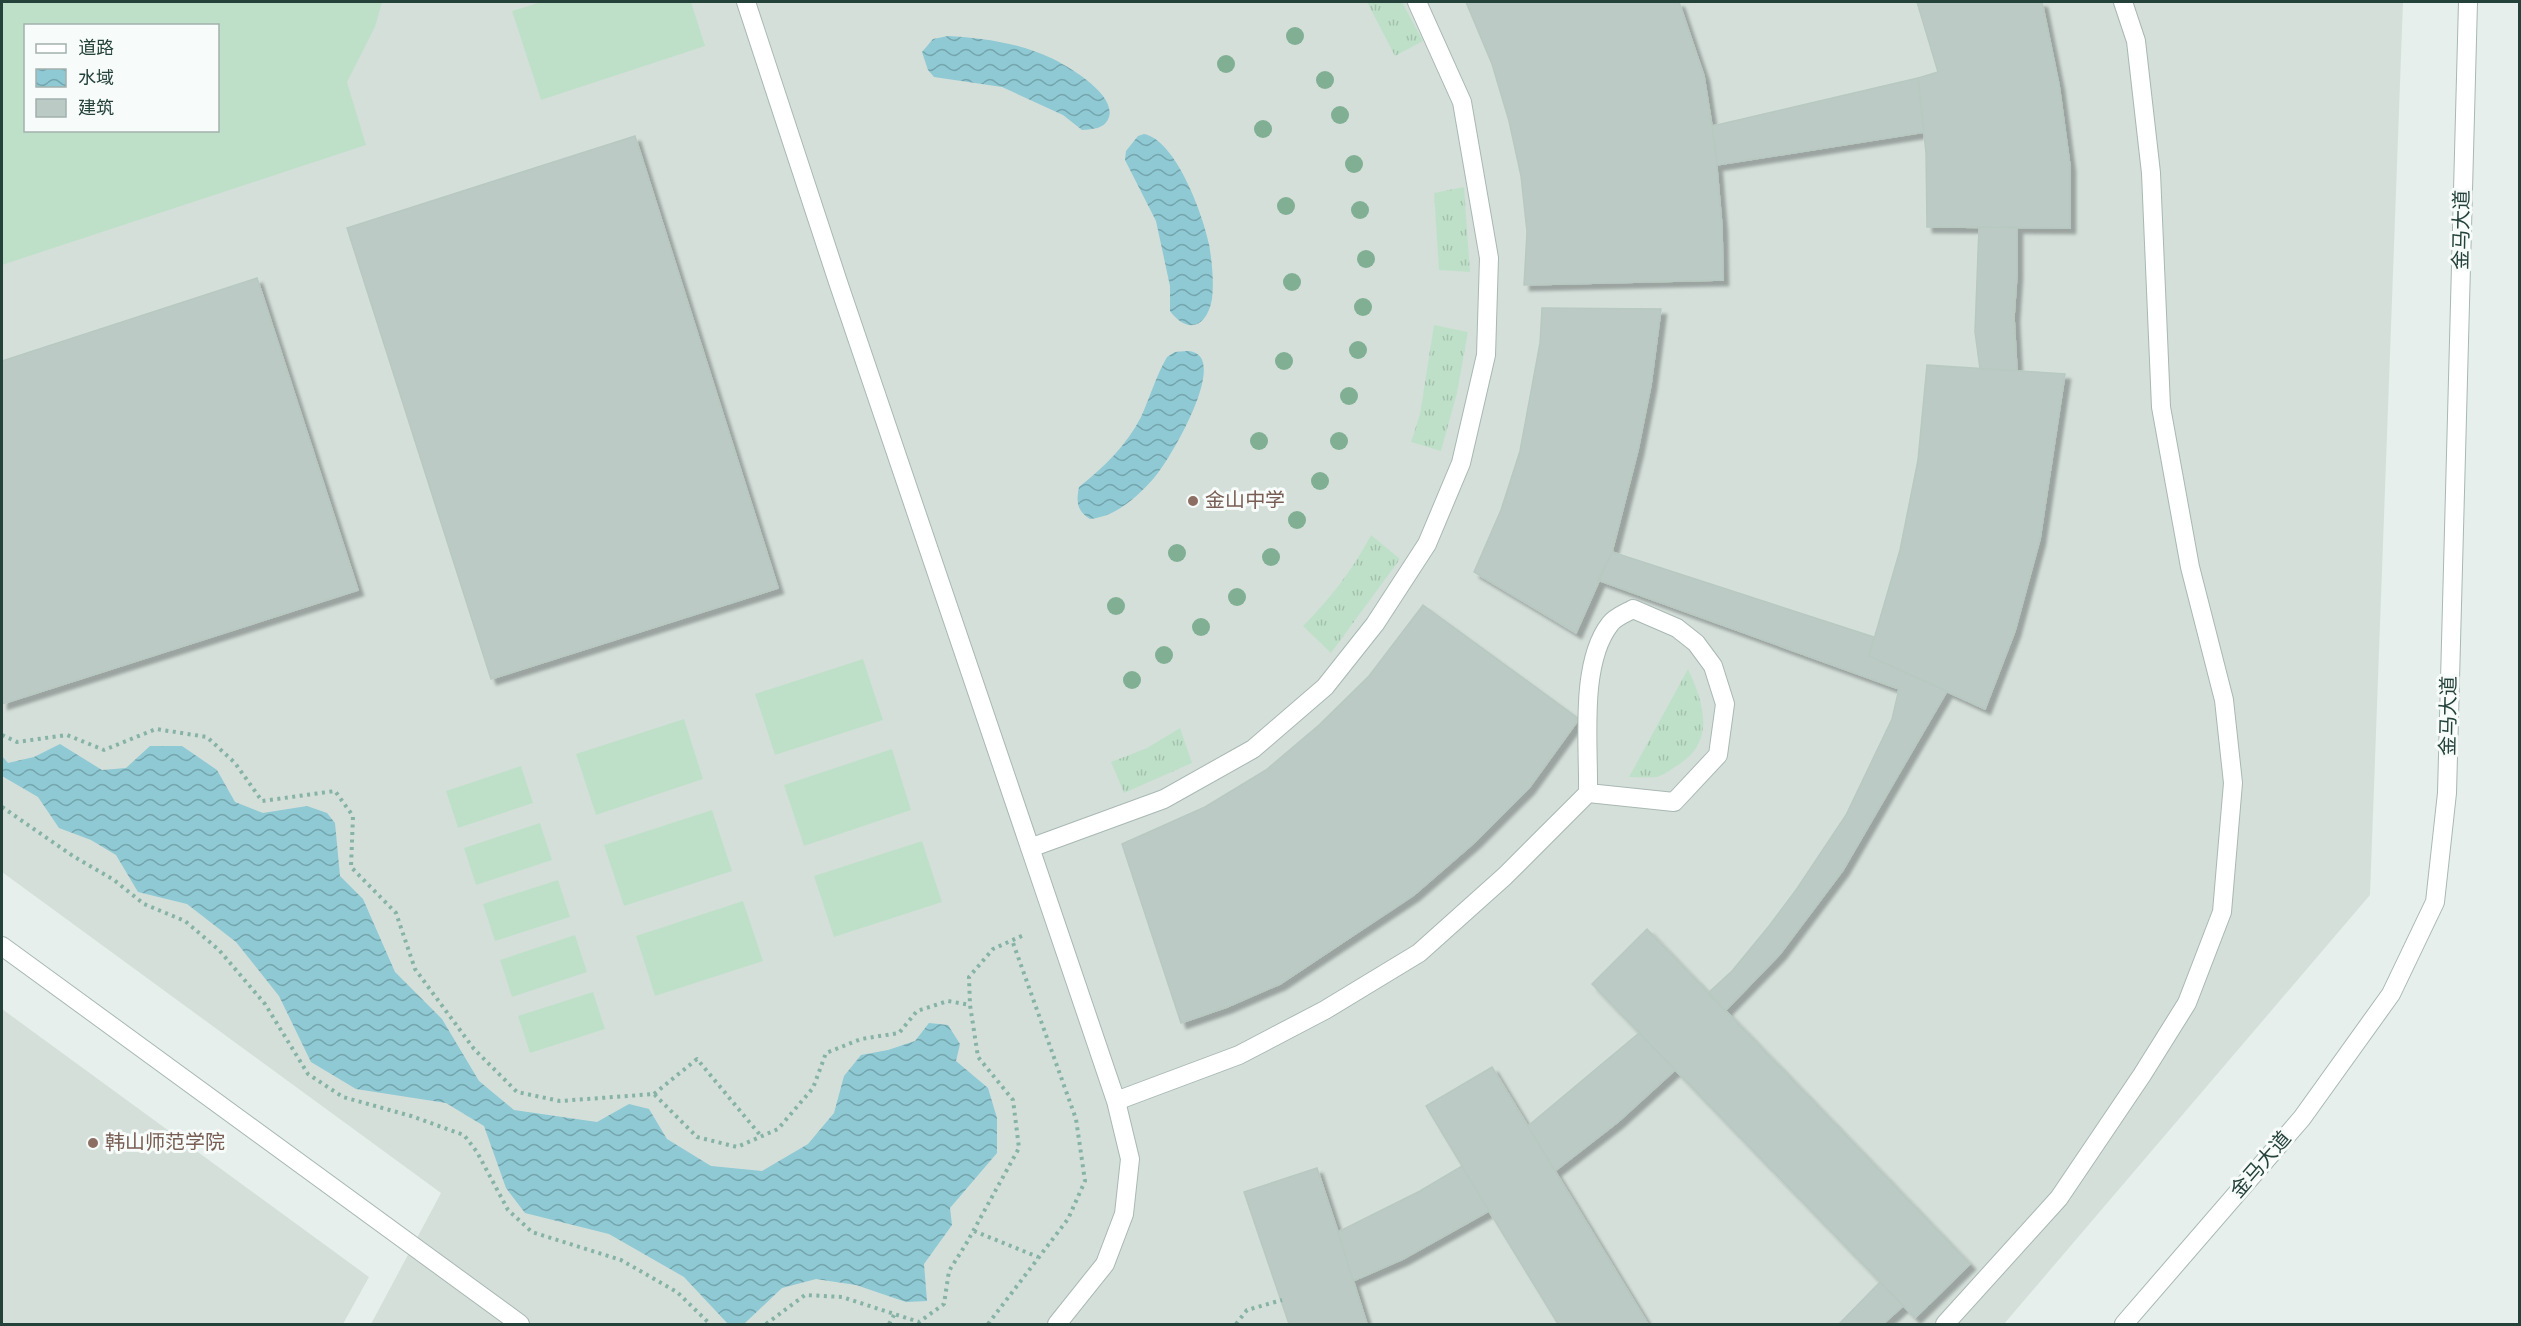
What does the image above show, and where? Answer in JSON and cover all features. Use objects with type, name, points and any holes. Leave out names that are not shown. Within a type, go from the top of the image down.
[{"type":"street","points":[[746,2],[838,282],[1116,1101],[1130,1160],[1124,1214],[1105,1264],[1057,1324]]},
{"type":"street","points":[[1030,848],[1164,799],[1253,749],[1325,687],[1376,624],[1427,544],[1461,463],[1486,355],[1489,258],[1462,102],[1417,2]]},
{"type":"street","points":[[1945,1324],[2059,1198],[2135,1085],[2187,1003],[2222,912],[2233,783],[2224,700],[2190,567],[2161,407],[2151,173],[2136,41],[2123,2]]},
{"type":"street","name":"金马大道","points":[[2124,1324],[2302,1118],[2391,994],[2435,902],[2447,793],[2468,2]]},
{"type":"street","points":[[1116,1101],[1239,1055],[1325,1010],[1419,953],[1505,876],[1588,793],[1589,689],[1595,651],[1611,622],[1633,609],[1677,628],[1696,643],[1713,666],[1725,704],[1718,755],[1674,801],[1588,793]]},
{"type":"street","points":[[2,946],[520,1324]]},
{"type":"path","points":[[2,735],[17,742],[67,735],[104,750],[156,729],[207,737],[235,763],[262,801],[335,791],[353,816],[351,867],[396,913],[415,969],[428,987],[474,1049],[517,1092],[560,1101],[654,1094],[697,1059],[761,1137]]},
{"type":"path","points":[[2,807],[73,856],[114,880],[144,904],[185,921],[219,950],[265,1004],[308,1074],[343,1097],[411,1116],[464,1135],[477,1152],[508,1210],[532,1232],[621,1260],[677,1292],[710,1324]]},
{"type":"path","points":[[766,1324],[805,1295],[842,1298],[919,1322],[944,1304],[949,1270],[974,1232],[1019,1148],[1012,1100],[978,1057],[970,1005],[969,977],[993,948],[1055,922]]},
{"type":"path","points":[[988,1324],[1068,1219],[1085,1181],[1076,1119],[1012,940]]},
{"type":"path","points":[[654,1094],[697,1137],[737,1147],[778,1129],[813,1088],[826,1053],[861,1039],[899,1034],[917,1011],[948,1001],[970,1005]]},
{"type":"path","points":[[974,1232],[1038,1257]]},
{"type":"path","points":[[1236,1324],[1247,1310],[1282,1300]]},
{"type":"path","points":[[890,1324],[894,1315]]},
{"type":"shaded area","name":"金山中学","points":[[2,2],[2403,2],[2370,895],[2004,1324],[371,1324],[441,1193],[2,872]]},
{"type":"shaded area","name":"韩山师范学院","points":[[2,1009],[369,1277],[343,1324],[2,1324]]},
{"type":"green space","points":[[2,2],[382,2],[375,27],[347,82],[366,145],[2,265]]},
{"type":"green space","points":[[541,2],[691,2],[705,46],[541,100],[512,11]]},
{"type":"green space","points":[[1367,2],[1402,2],[1423,41],[1395,56]]},
{"type":"green space","points":[[1464,187],[1470,272],[1439,270],[1434,193]]},
{"type":"green space","points":[[1434,325],[1468,332],[1457,393],[1441,451],[1411,442],[1420,414]]},
{"type":"green space","points":[[1371,535],[1400,559],[1331,653],[1303,626],[1340,583]]},
{"type":"green space","points":[[863,659],[883,720],[775,755],[755,694]]},
{"type":"green space","points":[[1688,669],[1702,708],[1702,733],[1698,745],[1690,756],[1662,775],[1629,777]]},
{"type":"green space","points":[[684,719],[703,779],[596,815],[576,754]]},
{"type":"green space","points":[[1180,728],[1192,763],[1124,793],[1111,762],[1147,748]]},
{"type":"green space","points":[[892,749],[911,810],[804,846],[784,785]]},
{"type":"green space","points":[[521,766],[533,803],[458,828],[446,791]]},
{"type":"green space","points":[[712,810],[732,871],[624,906],[604,845]]},
{"type":"green space","points":[[540,823],[552,860],[476,885],[464,848]]},
{"type":"green space","points":[[922,841],[942,902],[834,937],[814,876]]},
{"type":"green space","points":[[558,880],[570,917],[495,941],[483,904]]},
{"type":"green space","points":[[743,901],[763,961],[655,996],[636,936]]},
{"type":"green space","points":[[575,935],[587,972],[512,997],[500,960]]},
{"type":"green space","points":[[593,992],[605,1029],[530,1053],[518,1016]]},
{"type":"water","points":[[948,36],[1014,45],[1059,62],[1079,74],[1098,90],[1109,108],[1107,121],[1098,128],[1082,130],[1063,115],[1002,87],[934,77],[928,70],[922,52],[933,39]]},
{"type":"water","points":[[1144,134],[1156,139],[1177,164],[1194,198],[1206,231],[1212,264],[1212,299],[1206,316],[1196,324],[1183,323],[1170,311],[1170,286],[1156,221],[1125,160],[1126,151],[1138,136]]},
{"type":"water","points":[[1175,352],[1193,352],[1202,360],[1204,374],[1200,392],[1182,434],[1161,469],[1141,492],[1118,510],[1090,519],[1082,513],[1078,506],[1079,487],[1105,464],[1129,437],[1141,417],[1167,357]]},
{"type":"water","points":[[60,744],[102,770],[126,768],[150,746],[182,746],[217,770],[235,802],[263,813],[307,806],[327,813],[335,823],[340,876],[363,899],[395,972],[442,1019],[479,1081],[514,1110],[597,1122],[629,1104],[649,1109],[667,1139],[711,1166],[762,1171],[808,1144],[834,1113],[844,1076],[861,1055],[888,1050],[915,1041],[929,1023],[948,1025],[960,1044],[956,1061],[988,1088],[997,1118],[997,1153],[950,1208],[952,1225],[924,1264],[927,1301],[906,1302],[856,1285],[816,1279],[782,1288],[744,1324],[728,1324],[684,1277],[609,1234],[525,1213],[506,1188],[484,1126],[446,1103],[356,1089],[311,1062],[279,996],[236,942],[187,904],[138,892],[116,855],[91,840],[59,828],[38,797],[2,776],[2,756],[8,763],[34,757]]},
{"type":"building","points":[[1466,2],[1679,2],[1704,76],[1715,145],[1722,227],[1723,280],[1524,285],[1527,232],[1521,176],[1509,121],[1492,64]]},
{"type":"building","points":[[1917,2],[2042,2],[2059,85],[2070,166],[2070,228],[1927,227],[1926,153],[1918,78],[1938,72]]},
{"type":"building","points":[[1918,78],[1924,132],[1717,165],[1712,126]]},
{"type":"building","points":[[635,136],[778,588],[491,679],[347,228]]},
{"type":"building","points":[[1979,227],[2017,227],[2014,317],[2017,371],[1980,369],[1975,332]]},
{"type":"building","points":[[257,278],[358,590],[2,704],[2,361]]},
{"type":"building","points":[[1542,308],[1661,309],[1651,385],[1638,450],[1612,552],[1576,633],[1474,572],[1501,510],[1520,451],[1540,343]]},
{"type":"building","points":[[1927,365],[2065,374],[2040,539],[2015,631],[1985,709],[1869,656],[1900,550],[1918,460]]},
{"type":"building","points":[[1612,552],[1874,637],[1869,656],[1947,691],[1843,870],[1780,954],[1725,1011],[1708,993],[1732,971],[1769,926],[1846,815],[1892,719],[1899,689],[1598,580]]},
{"type":"building","points":[[1423,605],[1579,719],[1529,788],[1475,842],[1414,895],[1280,984],[1227,1007],[1181,1023],[1122,844],[1205,807],[1266,770],[1319,725],[1369,676]]},
{"type":"building","points":[[1647,929],[1970,1264],[1915,1318],[1592,984]]},
{"type":"building","points":[[1639,1033],[1675,1070],[1618,1122],[1555,1171],[1528,1126]]},
{"type":"building","points":[[1492,1067],[1648,1324],[1558,1324],[1489,1211],[1426,1106]]},
{"type":"building","points":[[1462,1166],[1489,1211],[1403,1259],[1353,1281],[1338,1232],[1420,1191]]},
{"type":"building","points":[[1317,1168],[1367,1324],[1289,1324],[1244,1192]]},
{"type":"building","points":[[1880,1282],[1903,1306],[1883,1324],[1839,1324]]},
{"type":"place","name":"金山中学","points":[[1193,501]]},
{"type":"place","name":"韩山师范学院","points":[[93,1143]]}]
